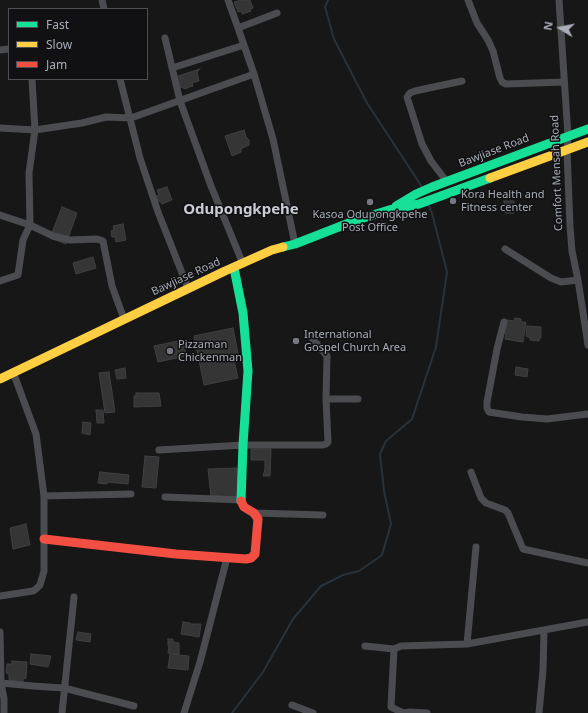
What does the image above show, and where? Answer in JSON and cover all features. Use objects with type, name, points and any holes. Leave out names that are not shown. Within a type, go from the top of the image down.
[{"type":"main road","name":"Bawjiase Road","points":[[389,210],[416,194],[432,187],[588,129]]},
{"type":"main road","name":"Bawjiase Road","points":[[0,379],[188,288],[244,264],[272,250],[295,244],[354,221],[389,210],[419,204],[588,142]]},
{"type":"main road","points":[[44,538],[176,554],[227,558],[246,559],[251,558],[254,554],[258,519],[254,513],[244,507],[241,500],[248,371],[243,313],[234,268]]},
{"type":"street","points":[[228,0],[254,74],[273,139],[295,244]]},
{"type":"street","points":[[468,0],[477,23],[493,51],[502,82],[506,84],[564,82]]},
{"type":"street","name":"Comfort Mensah Road","points":[[559,0],[568,136],[567,150],[572,252],[580,290],[588,345]]},
{"type":"street","points":[[238,28],[277,13]]},
{"type":"street","points":[[165,38],[180,100],[211,186],[244,264]]},
{"type":"street","points":[[172,68],[244,45]]},
{"type":"street","points":[[0,128],[35,130],[82,123],[106,117],[131,118],[254,74]]},
{"type":"street","points":[[0,281],[18,275],[23,240],[30,225],[29,173],[35,130],[32,80]]},
{"type":"street","points":[[120,80],[140,158],[158,212],[188,288]]},
{"type":"street","points":[[447,182],[431,161],[422,144],[407,97],[410,93],[415,91],[462,81]]},
{"type":"street","points":[[0,215],[30,225],[53,236],[70,240],[97,239],[103,242],[112,286],[124,319]]},
{"type":"street","points":[[504,249],[551,278],[561,282],[578,280]]},
{"type":"street","points":[[580,290],[588,292]]},
{"type":"street","points":[[504,322],[487,402],[489,412],[547,419],[588,414]]},
{"type":"street","points":[[159,450],[243,445],[326,444],[328,442],[326,399],[327,356],[312,338]]},
{"type":"street","points":[[0,596],[33,591],[40,584],[44,571],[44,496],[36,434],[13,372]]},
{"type":"street","points":[[326,399],[358,399]]},
{"type":"street","points":[[471,472],[481,498],[486,503],[505,510],[508,513],[523,549],[588,563]]},
{"type":"street","points":[[44,496],[130,494]]},
{"type":"street","points":[[165,497],[241,500]]},
{"type":"street","points":[[254,513],[323,515]]},
{"type":"street","points":[[468,644],[476,547]]},
{"type":"street","points":[[184,713],[200,662],[227,558]]},
{"type":"street","points":[[62,713],[74,597]]},
{"type":"street","points":[[365,646],[394,649],[401,646],[468,644],[588,622]]},
{"type":"street","points":[[539,713],[543,670],[544,631]]},
{"type":"street","points":[[0,632],[1,683],[4,699],[4,713]]},
{"type":"street","points":[[394,649],[391,707],[403,713],[427,713]]},
{"type":"street","points":[[1,683],[64,688],[134,706]]},
{"type":"street","points":[[292,705],[313,713]]},
{"type":"building","points":[[250,0],[253,8],[250,9],[251,11],[242,14],[242,11],[238,12],[234,2]]},
{"type":"building","points":[[200,69],[197,72],[199,81],[192,83],[193,86],[184,89],[183,87],[178,88],[175,77]]},
{"type":"building","points":[[244,130],[246,137],[249,140],[249,145],[241,149],[241,152],[232,156],[225,136]]},
{"type":"building","points":[[167,187],[172,200],[162,204],[160,201],[157,202],[155,196],[159,195],[157,190]]},
{"type":"building","points":[[504,201],[514,201],[514,213],[505,213]]},
{"type":"building","points":[[62,207],[77,213],[66,244],[50,238]]},
{"type":"building","points":[[123,224],[126,240],[116,242],[115,237],[112,237],[111,231],[114,230],[113,226]]},
{"type":"building","points":[[93,257],[96,268],[76,274],[73,263]]},
{"type":"building","points":[[515,318],[521,319],[521,322],[526,322],[523,342],[505,339],[507,320],[514,321]]},
{"type":"building","points":[[527,326],[541,327],[541,338],[539,338],[539,341],[530,340],[530,338],[526,336]]},
{"type":"building","points":[[233,328],[238,353],[238,359],[234,360],[238,378],[204,385],[194,336]]},
{"type":"building","name":"Pizzaman Chickenman","points":[[183,340],[186,356],[158,362],[154,346]]},
{"type":"building","points":[[516,367],[528,369],[527,377],[515,375]]},
{"type":"building","points":[[125,368],[126,378],[117,379],[115,370]]},
{"type":"building","points":[[109,372],[115,412],[105,413],[99,373]]},
{"type":"building","points":[[136,393],[159,393],[161,406],[134,407],[134,396],[136,396]]},
{"type":"building","points":[[96,410],[103,410],[104,423],[97,423]]},
{"type":"building","points":[[83,422],[91,423],[90,435],[82,433]]},
{"type":"building","points":[[251,449],[271,449],[270,476],[263,476],[265,460],[251,460]]},
{"type":"building","points":[[145,456],[159,457],[156,488],[142,487]]},
{"type":"building","points":[[237,468],[238,497],[211,496],[208,469]]},
{"type":"building","points":[[100,472],[129,475],[128,484],[107,482],[107,484],[98,483]]},
{"type":"building","points":[[26,524],[30,545],[13,549],[10,528]]},
{"type":"building","points":[[183,622],[190,624],[201,624],[199,637],[181,634]]},
{"type":"building","points":[[78,632],[91,634],[90,642],[76,640]]},
{"type":"building","points":[[168,639],[173,639],[173,642],[179,643],[179,654],[168,653]]},
{"type":"building","points":[[31,654],[51,656],[48,667],[30,664]]},
{"type":"building","points":[[170,654],[189,656],[188,670],[168,668]]},
{"type":"building","points":[[12,661],[27,662],[26,678],[23,679],[23,682],[9,680],[9,674],[6,673],[7,664],[12,664]]},
{"type":"waterway","points":[[328,0],[325,7],[334,39],[367,103],[422,187]]},
{"type":"waterway","points":[[232,713],[263,672],[293,619],[321,586],[343,575],[359,571],[382,555],[391,524],[384,491],[380,454],[386,441],[412,419],[436,347],[447,272],[432,213],[428,204]]},
{"type":"traffic: fast","points":[[396,206],[416,194],[432,187],[588,129]]},
{"type":"traffic: fast","points":[[283,247],[295,244],[354,221],[389,210],[419,204],[490,178]]},
{"type":"traffic: fast","points":[[234,268],[243,313],[248,371],[241,501]]},
{"type":"traffic: slow","points":[[490,178],[588,142]]},
{"type":"traffic: slow","points":[[0,379],[225,271],[272,250],[283,247]]},
{"type":"traffic: jam","points":[[44,539],[176,554],[246,559],[251,558],[255,554],[258,519],[254,513],[244,507],[241,501]]},
{"type":"place","name":"Kora Health and Fitness center","points":[[453,201]]},
{"type":"place","name":"Kasoa Odupongkpehe Post Office","points":[[370,202]]},
{"type":"place","name":"International Gospel Church Area","points":[[296,341]]},
{"type":"place","name":"Pizzaman Chickenman","points":[[170,351]]},
{"type":"district","name":"Odupongkpehe","points":[[241,210]]}]
